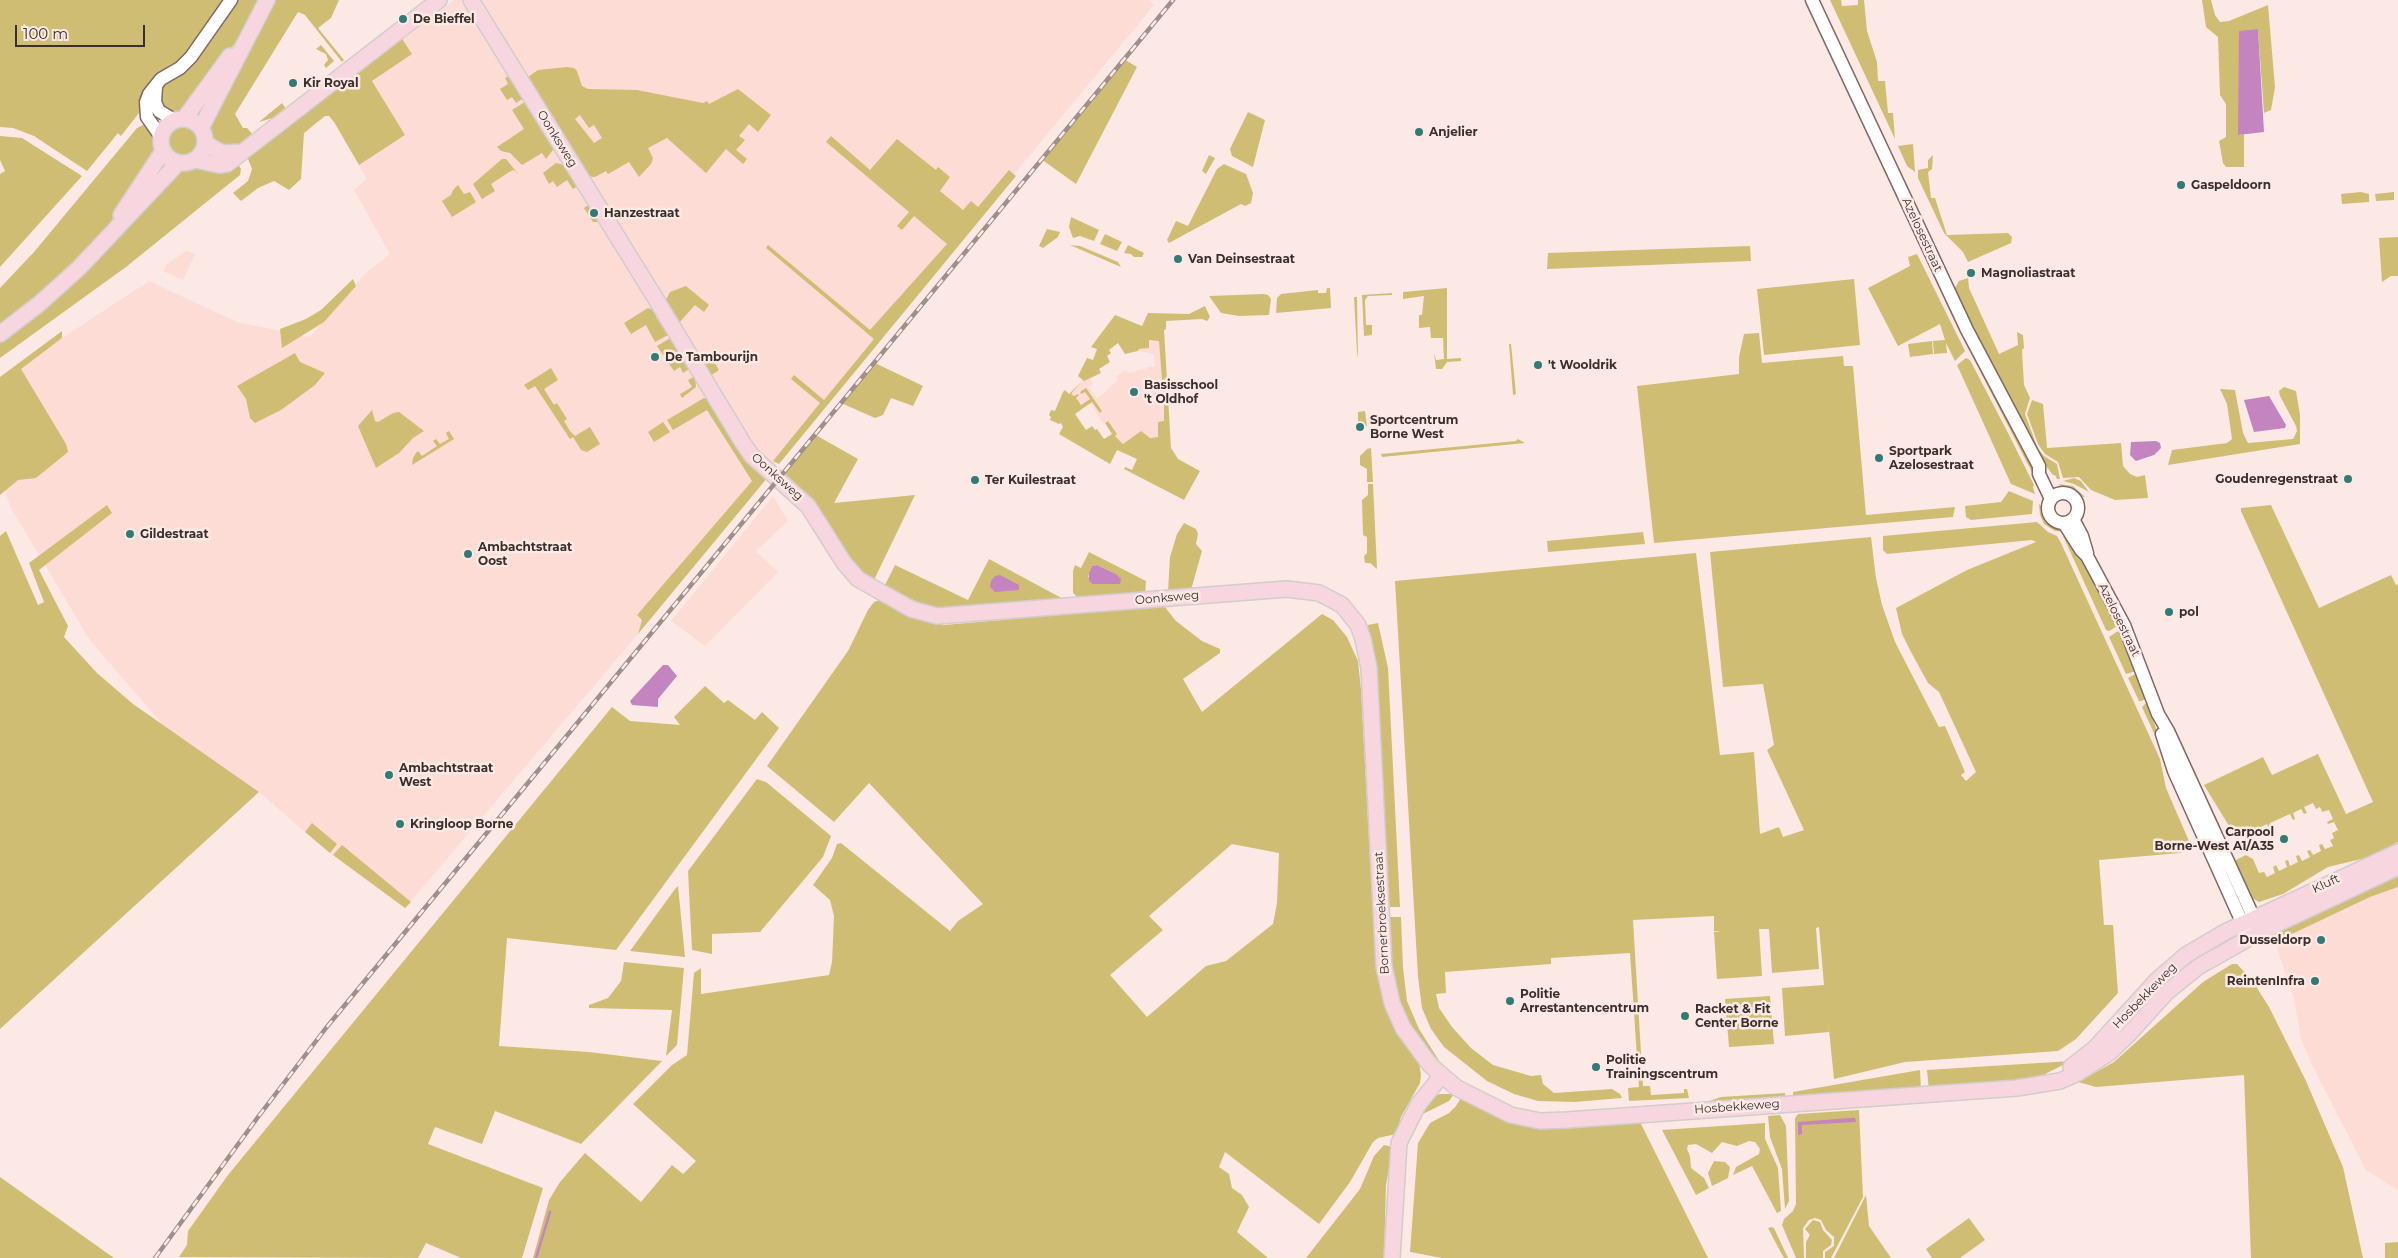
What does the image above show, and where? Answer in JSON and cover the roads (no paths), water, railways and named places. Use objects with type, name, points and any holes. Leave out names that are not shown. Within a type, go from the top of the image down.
[{"type":"main road","points":[[201,128],[267,0]]},
{"type":"main road","points":[[162,144],[172,161],[178,163],[195,160],[218,165],[227,164],[439,0]]},
{"type":"main road","name":"Oonksweg","points":[[471,0],[743,443],[752,456],[808,506],[844,563],[858,579],[912,609],[938,616],[1287,589],[1319,593],[1342,605]]},
{"type":"main road","points":[[107,237],[162,144],[164,129],[179,120],[257,18]]},
{"type":"main road","points":[[179,120],[191,120],[201,128],[205,143],[204,150],[195,160]]},
{"type":"main road","points":[[205,143],[222,153],[241,152]]},
{"type":"main road","points":[[0,334],[62,284],[178,163]]},
{"type":"main road","name":"Bornerbroeksestraat","points":[[1342,605],[1358,626],[1364,639],[1369,668],[1384,966],[1388,992],[1397,1016],[1423,1058],[1442,1075]]},
{"type":"main road","name":"Kluft","points":[[2252,928],[2398,852]]},
{"type":"main road","name":"Kluft","points":[[2252,928],[2398,867]]},
{"type":"main road","name":"Hosbekkeweg","points":[[1442,1075],[1462,1090],[1511,1115],[1540,1120],[2017,1088],[2043,1083],[2079,1062],[2095,1048],[2157,980],[2186,955],[2252,928]]},
{"type":"main road","points":[[1392,1258],[1399,1143],[1418,1105],[1442,1075]]},
{"type":"street","points":[[162,144],[150,124],[146,112],[149,94],[161,79],[180,68],[191,57],[231,0]]},
{"type":"street","name":"Azelosestraat","points":[[1812,0],[1966,330],[2039,466],[2038,474],[2056,496]]},
{"type":"street","points":[[156,84],[154,96],[159,111],[179,120]]},
{"type":"street","points":[[2069,494],[2077,503],[2078,511],[2068,521],[2054,520],[2049,514],[2048,505],[2056,496],[2069,494]]},
{"type":"street","name":"Azelosestraat","points":[[2068,521],[2084,542],[2087,556],[2129,636],[2158,714],[2168,731],[2220,859],[2252,928]]},
{"type":"waterway","points":[[536,1258],[550,1212]]},
{"type":"railway","points":[[155,1258],[326,1028],[1173,0]]},
{"type":"place","name":"De Bieffel","points":[[403,19]]},
{"type":"place","name":"Kir Royal","points":[[293,83]]},
{"type":"place","name":"Anjelier","points":[[1419,132]]},
{"type":"place","name":"Gaspeldoorn","points":[[2181,185]]},
{"type":"place","name":"Hanzestraat","points":[[594,213]]},
{"type":"place","name":"Van Deinsestraat","points":[[1178,259]]},
{"type":"place","name":"Magnoliastraat","points":[[1971,273]]},
{"type":"place","name":"De Tambourijn","points":[[655,357]]},
{"type":"place","name":"'t Wooldrik","points":[[1538,365]]},
{"type":"place","name":"Basisschool 't Oldhof","points":[[1134,392]]},
{"type":"place","name":"Sportcentrum Borne West","points":[[1360,427]]},
{"type":"place","name":"Sportpark Azelosestraat","points":[[1879,458]]},
{"type":"place","name":"Goudenregenstraat","points":[[2348,479]]},
{"type":"place","name":"Ter Kuilestraat","points":[[975,480]]},
{"type":"place","name":"Gildestraat","points":[[130,534]]},
{"type":"place","name":"Ambachtstraat Oost","points":[[468,554]]},
{"type":"place","name":"pol","points":[[2169,612]]},
{"type":"place","name":"Ambachtstraat West","points":[[389,775]]},
{"type":"place","name":"Kringloop Borne","points":[[400,824]]},
{"type":"place","name":"Carpool Borne-West A1/A35","points":[[2284,839]]},
{"type":"place","name":"Dusseldorp","points":[[2321,940]]},
{"type":"place","name":"ReintenInfra","points":[[2315,981]]},
{"type":"place","name":"Politie Arrestantencentrum","points":[[1510,1001]]},
{"type":"place","name":"Racket & Fit Center Borne","points":[[1685,1016]]},
{"type":"place","name":"Politie Trainingscentrum","points":[[1596,1067]]}]
